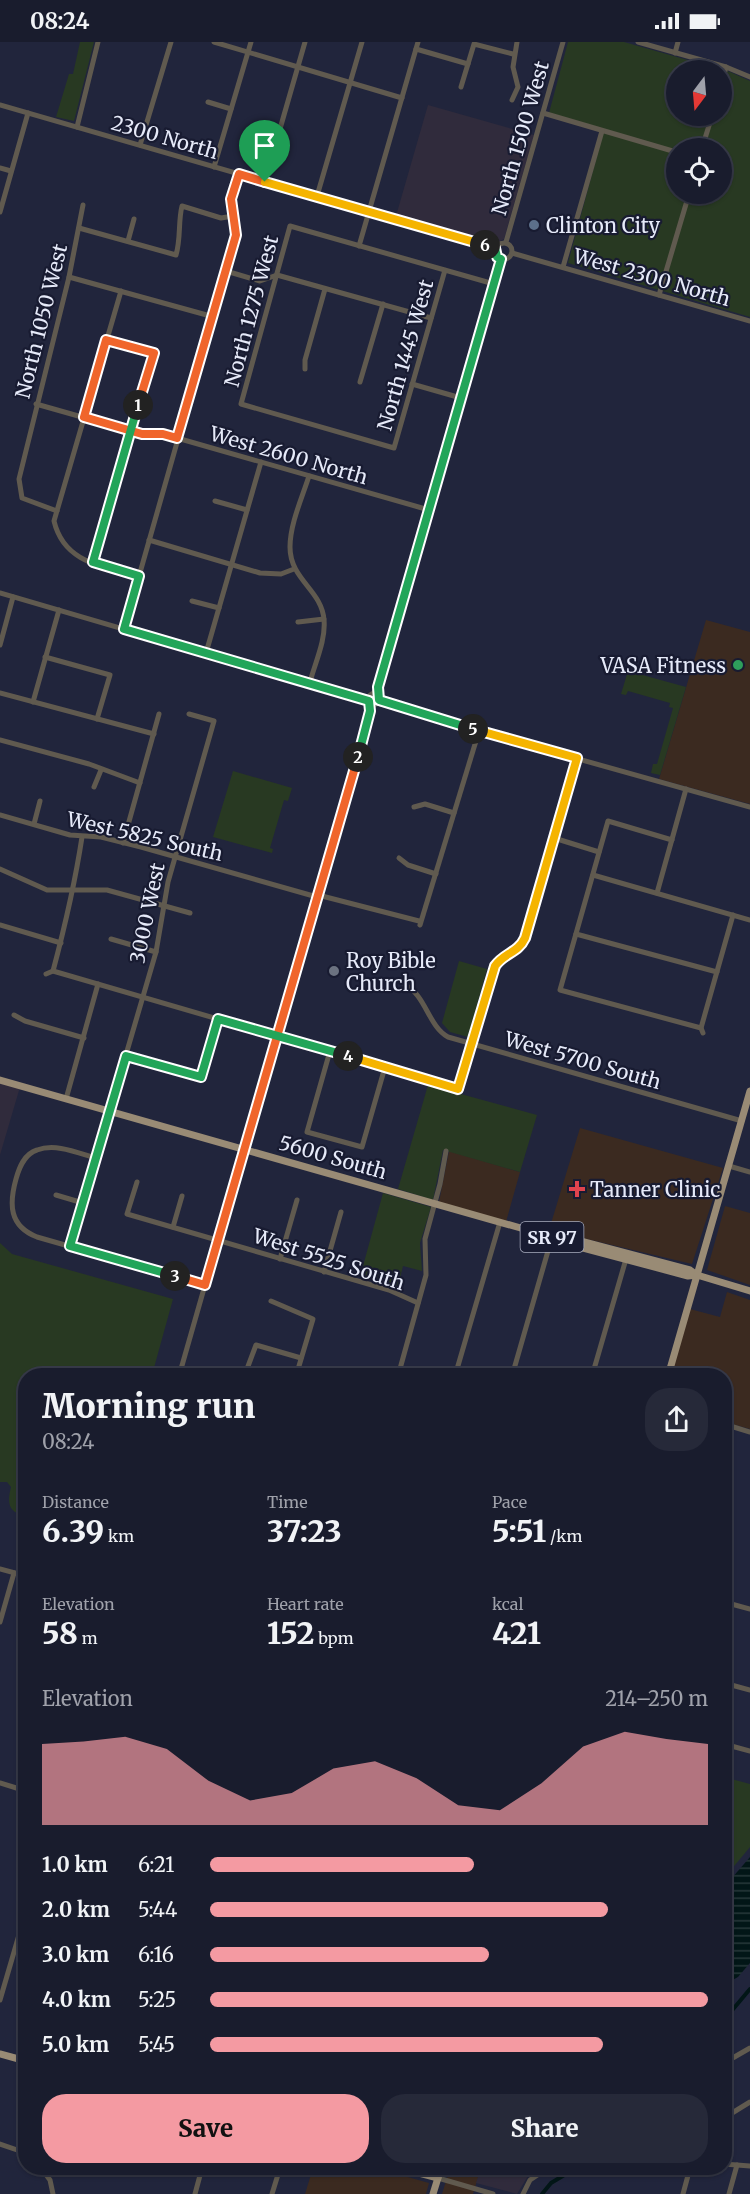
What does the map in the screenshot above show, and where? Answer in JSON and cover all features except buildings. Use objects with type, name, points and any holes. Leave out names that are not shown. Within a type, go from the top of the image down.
[{"type":"main road","name":"5600 South","points":[[0,1080],[435,1203],[552,1237],[568,1244],[688,1276],[697,1275]]},
{"type":"main road","points":[[670,1368],[750,1091]]},
{"type":"main road","name":"5600 South","points":[[552,1237],[569,1238],[690,1270],[697,1275]]},
{"type":"main road","name":"SR 97","points":[[697,1275],[750,1291]]},
{"type":"main road","points":[[0,2054],[18,2059]]},
{"type":"main road","points":[[427,2175],[438,2178]]},
{"type":"main road","points":[[433,2194],[439,2175]]},
{"type":"street","points":[[77,127],[98,42]]},
{"type":"street","points":[[140,145],[171,42]]},
{"type":"street","points":[[214,42],[273,58],[297,69],[402,98]]},
{"type":"street","points":[[214,167],[251,42]]},
{"type":"street","points":[[265,182],[305,42]]},
{"type":"street","points":[[317,196],[362,42]]},
{"type":"street","points":[[418,42],[359,246],[494,284]]},
{"type":"street","points":[[512,100],[518,87],[513,67],[513,54],[517,42]]},
{"type":"street","name":"North 1500 West","points":[[506,242],[563,42]]},
{"type":"street","points":[[638,42],[702,60]]},
{"type":"street","points":[[675,52],[678,42]]},
{"type":"street","points":[[461,87],[474,44],[513,54]]},
{"type":"street","points":[[416,49],[468,64]]},
{"type":"street","points":[[732,70],[750,77]]},
{"type":"street","points":[[208,102],[231,109]]},
{"type":"street","name":"2300 North","points":[[0,105],[495,248]]},
{"type":"street","points":[[0,212],[28,113]]},
{"type":"street","points":[[543,113],[666,149]]},
{"type":"street","points":[[563,267],[602,131]]},
{"type":"street","points":[[0,168],[11,171]]},
{"type":"street","points":[[124,629],[236,235],[231,199],[239,174]]},
{"type":"street","points":[[659,295],[686,204]]},
{"type":"street","name":"North 1050 West","points":[[57,511],[22,498],[19,479],[69,277],[83,205]]},
{"type":"street","points":[[79,228],[176,255],[180,241],[178,220],[182,206],[221,218],[233,216]]},
{"type":"street","points":[[128,241],[134,219]]},
{"type":"street","name":"North 1275 West","points":[[359,246],[290,226],[241,404],[394,448]]},
{"type":"street","points":[[506,242],[510,245],[512,253],[510,257],[501,259],[497,257],[495,248],[498,244],[506,242]]},
{"type":"street","name":"West 2300 North","points":[[512,253],[750,321]]},
{"type":"street","points":[[181,1368],[501,259]]},
{"type":"street","name":"North 1445 West","points":[[394,448],[445,270]]},
{"type":"street","points":[[226,271],[260,281],[277,274],[431,318]]},
{"type":"street","points":[[69,277],[214,317]]},
{"type":"street","points":[[305,369],[305,360],[325,289]]},
{"type":"street","points":[[121,291],[54,520],[64,545],[72,554],[139,576]]},
{"type":"street","points":[[360,382],[383,304]]},
{"type":"street","points":[[93,562],[154,353],[106,340]]},
{"type":"street","points":[[412,384],[461,398]]},
{"type":"street","name":"West 2600 North","points":[[36,404],[131,431],[177,438],[429,510]]},
{"type":"street","points":[[206,653],[261,462]]},
{"type":"street","points":[[309,476],[292,532],[292,557],[294,569],[321,604],[324,619],[324,634],[310,682]]},
{"type":"street","points":[[215,501],[247,510]]},
{"type":"street","points":[[149,540],[271,575],[294,569]]},
{"type":"street","points":[[0,593],[750,807]]},
{"type":"street","points":[[0,645],[13,597]]},
{"type":"street","points":[[192,601],[219,608]]},
{"type":"street","points":[[33,702],[59,610]]},
{"type":"street","points":[[298,622],[324,619]]},
{"type":"street","points":[[45,657],[110,675],[97,719]]},
{"type":"street","points":[[0,693],[154,735]]},
{"type":"street","points":[[123,843],[159,714]]},
{"type":"street","name":"3000 West","points":[[70,1246],[156,952],[163,905],[175,856],[214,721],[189,714]]},
{"type":"street","points":[[399,858],[408,865],[436,874],[479,730]]},
{"type":"street","points":[[0,740],[140,783]]},
{"type":"street","points":[[46,974],[53,971],[385,1067],[458,1091],[495,966],[503,956],[519,948],[525,938],[577,758]]},
{"type":"street","points":[[94,787],[101,770]]},
{"type":"street","points":[[657,893],[686,789]]},
{"type":"street","points":[[34,824],[40,801]]},
{"type":"street","points":[[414,807],[425,804],[454,813]]},
{"type":"street","name":"West 5825 South","points":[[0,815],[81,837],[101,837],[355,906],[374,907],[419,923],[436,874]]},
{"type":"street","points":[[672,840],[608,821],[560,990],[702,1030],[733,915]]},
{"type":"street","points":[[53,971],[71,904],[81,837]]},
{"type":"street","points":[[554,838],[599,852]]},
{"type":"street","points":[[0,869],[47,890],[106,890],[190,913]]},
{"type":"street","points":[[593,875],[750,920]]},
{"type":"street","points":[[0,926],[61,943]]},
{"type":"street","points":[[576,934],[717,972]]},
{"type":"street","points":[[111,939],[156,952]]},
{"type":"street","points":[[66,1099],[98,984]]},
{"type":"street","name":"West 5700 South","points":[[405,986],[413,989],[444,1034],[742,1120]]},
{"type":"street","points":[[14,1015],[25,1021],[84,1038]]},
{"type":"street","points":[[126,1056],[201,1077],[218,1019]]},
{"type":"street","points":[[330,1051],[307,1132],[362,1148],[385,1067]]},
{"type":"street","points":[[96,1158],[56,1148],[38,1149],[27,1156],[18,1171],[11,1196],[14,1219],[28,1233],[205,1285]]},
{"type":"street","points":[[400,1368],[428,1265],[425,1239],[446,1151]]},
{"type":"street","points":[[729,1166],[750,1172]]},
{"type":"street","name":"West 5525 South","points":[[137,1182],[127,1214],[389,1290],[418,1303]]},
{"type":"street","points":[[56,1195],[83,1203]]},
{"type":"street","points":[[173,1227],[182,1196]]},
{"type":"street","points":[[280,1259],[297,1200]]},
{"type":"street","points":[[324,1272],[341,1212]]},
{"type":"street","points":[[457,1368],[500,1222]]},
{"type":"street","points":[[514,1368],[552,1237]]},
{"type":"street","points":[[594,1368],[626,1259]]},
{"type":"street","points":[[271,1301],[313,1319],[298,1368]]},
{"type":"street","points":[[247,1368],[256,1345],[301,1358]]},
{"type":"street","points":[[732,1426],[750,1432]]},
{"type":"street","points":[[0,1569],[18,1574]]},
{"type":"street","points":[[0,1622],[14,1573]]},
{"type":"street","points":[[732,1604],[750,1609]]},
{"type":"street","points":[[732,1685],[750,1690]]},
{"type":"street","points":[[732,1746],[750,1751]]},
{"type":"street","points":[[0,1784],[18,1789]]},
{"type":"street","points":[[0,1997],[18,1937]]},
{"type":"street","points":[[732,2058],[750,2048]]},
{"type":"street","points":[[732,2113],[750,2102]]},
{"type":"street","points":[[0,2144],[18,2150]]},
{"type":"street","points":[[732,2165],[750,2166]]},
{"type":"street","points":[[729,2194],[738,2165]]},
{"type":"street","points":[[46,2175],[50,2180],[53,2194]]},
{"type":"street","points":[[195,2194],[200,2175]]},
{"type":"street","points":[[272,2194],[278,2175]]},
{"type":"street","points":[[523,2194],[530,2180],[538,2175]]},
{"type":"street","points":[[683,2194],[688,2175]]},
{"type":"street","points":[[438,2178],[493,2194]]},
{"type":"shaded area","points":[[428,105],[534,135],[504,239],[493,245],[396,216]]},
{"type":"shaded area","points":[[706,620],[750,632],[750,804],[659,779]]},
{"type":"shaded area","points":[[0,1083],[20,1087],[0,1155]]},
{"type":"shaded area","points":[[580,1128],[723,1168],[692,1264],[549,1230]]},
{"type":"shaded area","points":[[449,1151],[520,1172],[506,1222],[439,1202]]},
{"type":"shaded area","points":[[725,1206],[750,1213],[750,1285],[707,1270]]},
{"type":"shaded area","points":[[727,1292],[750,1300],[750,1429],[732,1424],[732,1368],[673,1368],[690,1309],[720,1317]]},
{"type":"shaded area","points":[[750,1857],[750,1963],[732,1980],[732,1878]]},
{"type":"shaded area","points":[[311,2175],[401,2175],[429,2183],[426,2194],[305,2194]]},
{"type":"shaded area","points":[[448,2175],[479,2175],[473,2194],[442,2194]]},
{"type":"shaded area","points":[[479,2175],[529,2175],[517,2194],[476,2183]]},
{"type":"green space","points":[[80,42],[94,42],[74,121],[56,117],[69,74],[73,74]]},
{"type":"green space","points":[[568,42],[624,42],[688,60],[666,60],[666,126],[732,126],[732,73],[750,81],[750,317],[568,263],[604,130],[549,113]]},
{"type":"green space","points":[[628,671],[686,687],[660,775],[651,773],[653,764],[657,764],[673,708],[669,707],[670,703],[628,691],[626,695],[621,694]]},
{"type":"green space","points":[[233,771],[292,788],[288,801],[284,800],[270,848],[273,849],[272,853],[213,837]]},
{"type":"green space","points":[[459,961],[487,969],[468,1037],[450,1032],[442,1023]]},
{"type":"green space","points":[[428,1085],[537,1115],[520,1172],[443,1150],[433,1200],[398,1189]]},
{"type":"green space","points":[[383,1193],[431,1207],[420,1243],[422,1271],[403,1266],[397,1290],[392,1285],[360,1277]]},
{"type":"green space","points":[[0,1243],[12,1254],[173,1299],[154,1368],[18,1368],[18,1514],[10,1506],[11,1487],[7,1482],[0,1482]]},
{"type":"green space","points":[[732,1779],[750,1784],[750,1847],[732,1869]]},
{"type":"waterway","points":[[732,2010],[750,1989]]},
{"type":"waterway","points":[[542,2194],[551,2183],[564,2175]]},
{"type":"place","name":"Clinton City","points":[[534,225]]},
{"type":"place","name":"VASA Fitness","points":[[738,665]]},
{"type":"place","name":"Roy Bible Church","points":[[334,971]]},
{"type":"place","name":"Tanner Clinic","points":[[577,1189]]},
{"type":"route","points":[[265,182],[239,174],[231,199],[236,235],[177,438],[163,434],[142,434],[131,431],[84,417],[106,340],[154,353],[132,426],[131,431],[93,562],[139,576],[124,629],[360,697],[371,704],[343,808],[277,1036],[262,1090],[205,1285],[70,1246],[126,1056],[201,1077],[218,1019],[246,1027],[277,1036],[454,1087],[458,1089],[492,971],[503,956],[515,952],[523,944],[577,758],[391,705],[379,700],[378,695],[378,687],[501,259],[497,257],[495,248],[265,182]]}]
